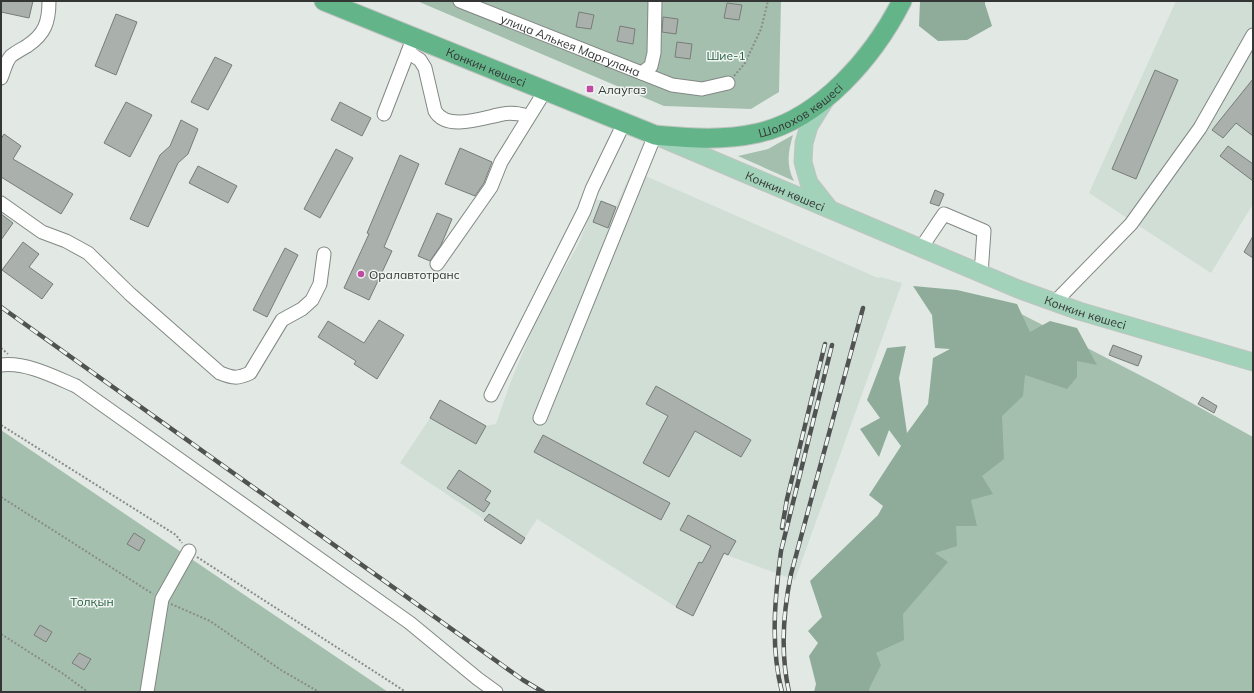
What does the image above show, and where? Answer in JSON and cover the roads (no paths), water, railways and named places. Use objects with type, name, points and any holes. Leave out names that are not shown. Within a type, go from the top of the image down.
[{"type":"highway","name":"Конкин көшесі","points":[[324,1],[411,45],[545,91],[655,135]]},
{"type":"highway","name":"Шолохов көшесі","points":[[655,135],[705,139],[738,137],[779,127],[800,116],[826,97],[868,54],[890,24],[902,1]]},
{"type":"main road","points":[[826,97],[809,126],[804,143],[803,162],[809,183],[829,209]]},
{"type":"main road","name":"Конкин көшесі","points":[[655,135],[980,274],[1054,303],[1253,362]]},
{"type":"street","points":[[1,78],[12,55],[35,41],[45,28],[49,16],[49,1]]},
{"type":"street","name":"улица Алькея Маргулана","points":[[460,1],[672,85],[702,89],[728,83]]},
{"type":"street","points":[[642,73],[651,66],[654,53],[655,1]]},
{"type":"street","points":[[1054,303],[1131,224],[1200,128],[1253,35]]},
{"type":"street","points":[[384,114],[411,45]]},
{"type":"street","points":[[411,45],[425,68],[435,111],[438,116],[443,119],[457,122],[476,121],[504,114],[516,113],[528,116]]},
{"type":"street","points":[[437,264],[490,187],[501,162],[528,116],[545,91]]},
{"type":"street","points":[[491,395],[584,212],[592,189],[624,123]]},
{"type":"street","points":[[540,418],[655,135]]},
{"type":"street","points":[[1,203],[42,232],[66,241],[88,253],[136,300],[220,373],[231,377],[241,378],[250,373],[282,320],[302,309],[312,300],[320,284],[324,254]]},
{"type":"street","points":[[921,248],[944,214],[984,231],[980,274]]},
{"type":"street","points":[[1,365],[22,366],[49,374],[76,386],[410,623],[496,692]]},
{"type":"street","points":[[147,692],[162,599],[189,551]]},
{"type":"railway","points":[[1,307],[523,680],[543,692]]},
{"type":"railway","points":[[789,692],[784,662],[784,618],[791,574],[863,308]]},
{"type":"railway","points":[[782,528],[787,499],[825,344]]},
{"type":"railway","points":[[782,692],[778,675],[775,639],[777,586],[781,551],[832,345]]},
{"type":"place","name":"Алаугаз","points":[[590,89]]},
{"type":"place","name":"Оралавтотранс","points":[[361,274]]},
{"type":"park label","name":"Шие-1","points":[[726,55]]},
{"type":"park label","name":"Толқын","points":[[92,601]]}]
